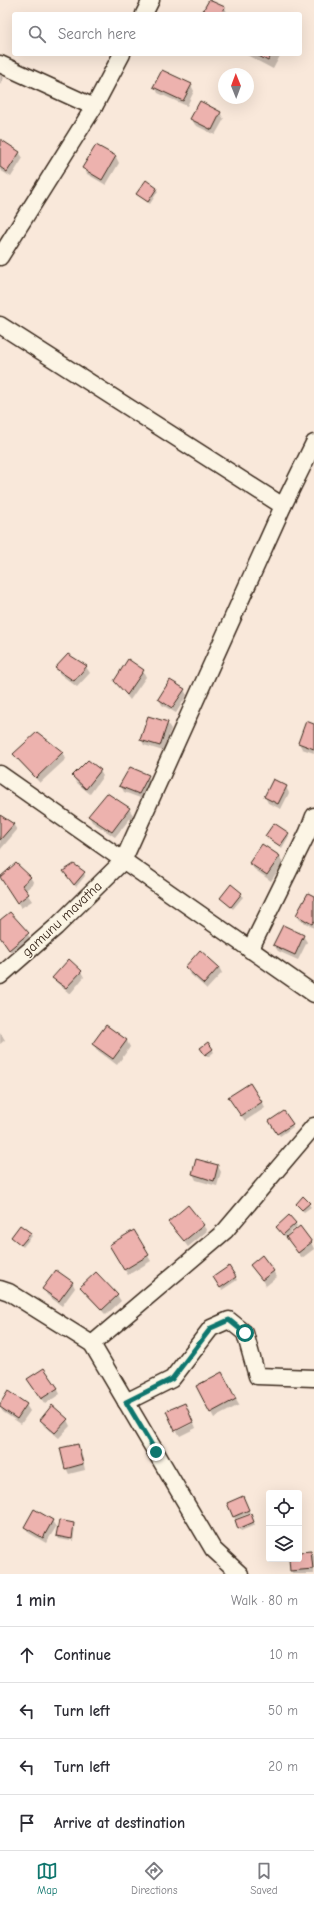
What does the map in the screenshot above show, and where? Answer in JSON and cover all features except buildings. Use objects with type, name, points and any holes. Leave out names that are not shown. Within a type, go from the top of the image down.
[{"type":"street","points":[[145,12],[152,0]]},
{"type":"street","points":[[0,257],[94,107],[121,56]]},
{"type":"street","points":[[0,64],[94,107]]},
{"type":"street","points":[[0,325],[283,506]]},
{"type":"street","points":[[123,861],[283,506],[314,443]]},
{"type":"street","points":[[0,774],[314,994]]},
{"type":"street","points":[[250,950],[308,832],[314,816]]},
{"type":"street","name":"gamunu mavatha","points":[[0,976],[56,927],[123,861]]},
{"type":"street","points":[[92,1344],[224,1231],[314,1126]]},
{"type":"street","points":[[0,1289],[9,1292],[92,1344],[213,1549],[240,1574]]},
{"type":"street","points":[[126,1402],[172,1379],[211,1328],[229,1320],[245,1333],[257,1376],[314,1378]]},
{"type":"route","points":[[156,1452],[126,1402],[172,1379],[211,1328],[229,1320],[245,1333]]}]
